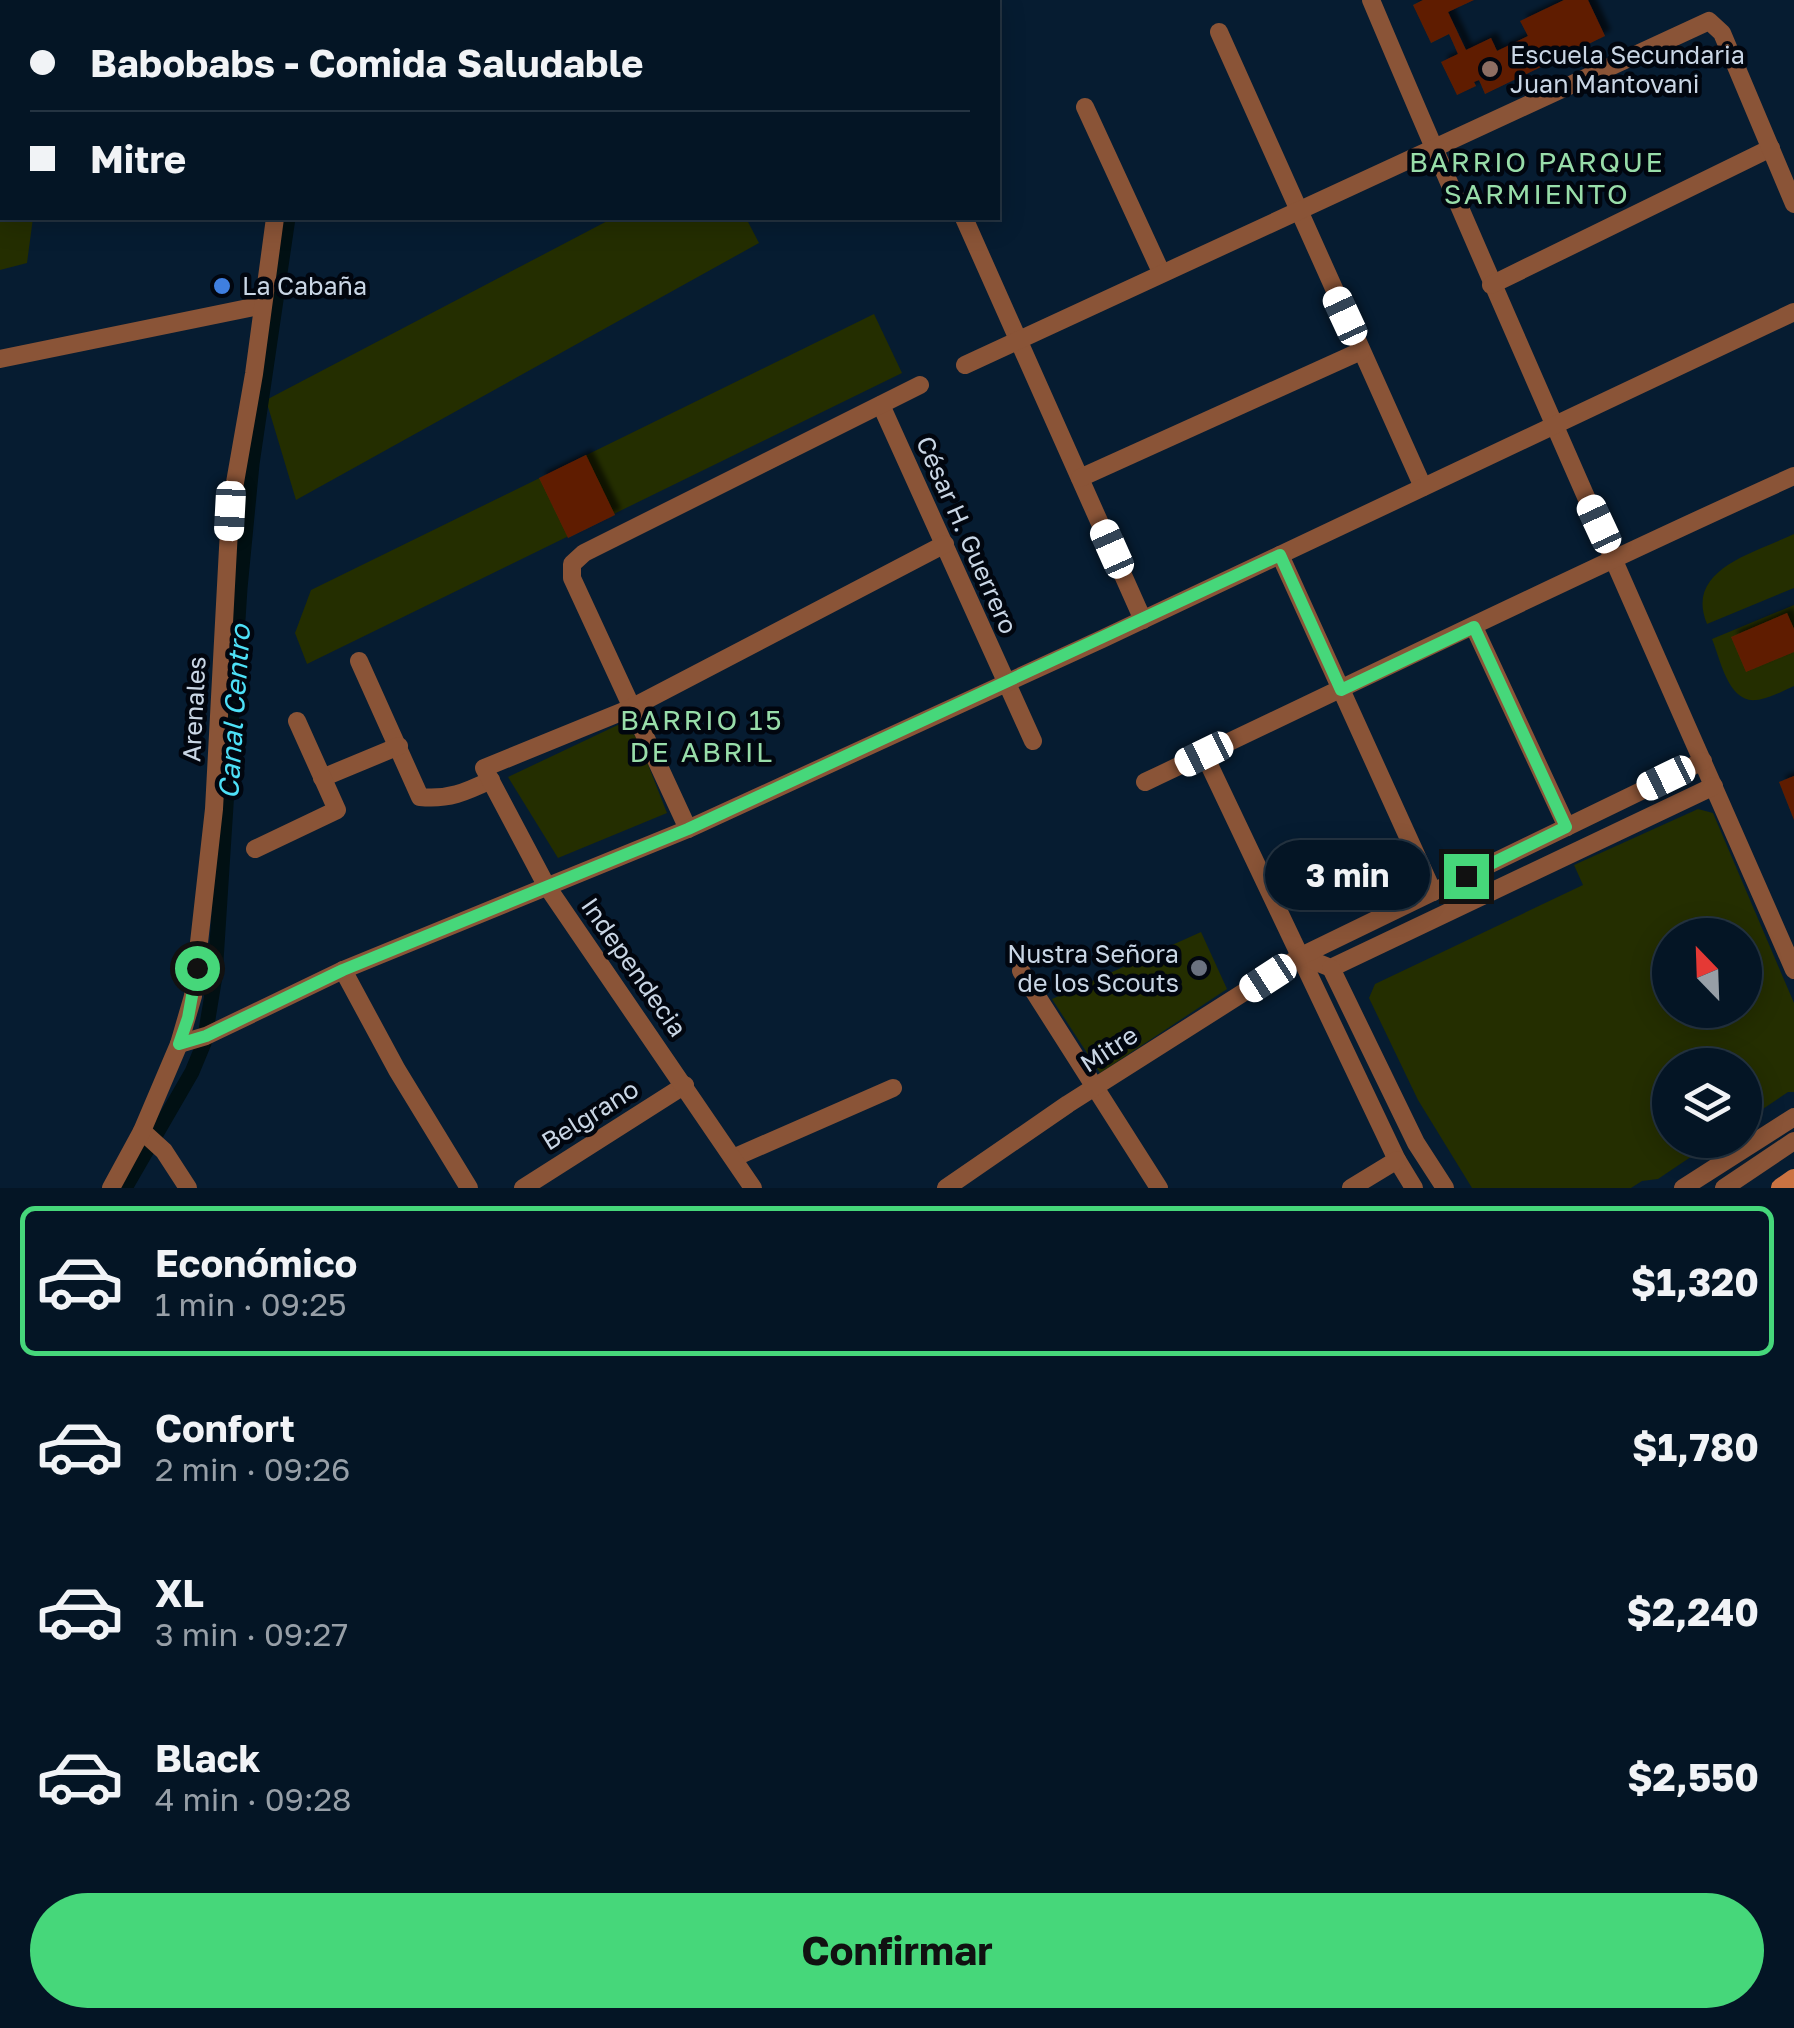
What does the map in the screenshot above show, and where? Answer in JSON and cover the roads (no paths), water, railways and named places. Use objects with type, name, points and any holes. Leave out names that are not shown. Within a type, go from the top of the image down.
[{"type":"main road","points":[[1781,1188],[1794,1179]]},
{"type":"street","points":[[1371,0],[1491,284],[1794,970]]},
{"type":"street","points":[[964,364],[1709,21],[1722,32],[1794,204]]},
{"type":"street","points":[[1219,32],[1423,487]]},
{"type":"street","points":[[1086,107],[1161,272]]},
{"type":"street","points":[[1491,284],[1771,148]]},
{"type":"street","name":"Arenales","points":[[111,1188],[152,1140],[193,996],[214,809],[230,511],[275,220]]},
{"type":"street","points":[[965,220],[1143,620]]},
{"type":"street","points":[[0,359],[264,305]]},
{"type":"street","points":[[179,1044],[202,1037],[343,970],[688,829],[1102,640],[1794,312]]},
{"type":"street","points":[[1080,478],[1361,351]]},
{"type":"street","points":[[688,829],[572,578],[572,564],[584,553],[920,384]]},
{"type":"street","name":"César H. Guerrero","points":[[880,405],[1033,741]]},
{"type":"street","points":[[1145,782],[1614,557],[1794,476]]},
{"type":"street","points":[[359,661],[420,797],[460,796],[487,774],[630,708],[945,544]]},
{"type":"street","points":[[1280,555],[1432,892]]},
{"type":"street","points":[[1474,627],[1566,827]]},
{"type":"street","points":[[255,849],[338,810],[297,721]]},
{"type":"street","points":[[322,778],[399,746]]},
{"type":"street","points":[[1204,754],[1397,1160],[1414,1188]]},
{"type":"street","name":"Mitre","points":[[946,1188],[1095,1087],[1301,956],[1703,761]]},
{"type":"street","name":"Independecia","points":[[487,774],[546,885],[753,1188]]},
{"type":"street","points":[[1331,968],[1714,786]]},
{"type":"street","points":[[1301,956],[1331,968],[1416,1143],[1444,1188]]},
{"type":"street","points":[[343,970],[397,1070],[470,1188]]},
{"type":"street","points":[[1021,970],[1159,1188]]},
{"type":"street","name":"Belgrano","points":[[523,1188],[685,1084]]},
{"type":"street","points":[[733,1158],[893,1088]]},
{"type":"street","points":[[1683,1188],[1794,1117]]},
{"type":"street","points":[[152,1140],[188,1188]]},
{"type":"street","points":[[1724,1188],[1794,1141]]},
{"type":"street","points":[[1352,1188],[1397,1160]]},
{"type":"waterway","name":"Canal Centro","points":[[125,1188],[192,1072],[204,1043],[215,976],[240,588],[252,464],[288,220]]},
{"type":"place","name":"Escuela Secundaria Juan Mantovani","points":[[1490,69]]},
{"type":"place","name":"La Cabaña","points":[[222,286]]},
{"type":"place","name":"Nustra Señora de los Scouts","points":[[1199,968]]},
{"type":"district","name":"BARRIO PARQUE SARMIENTO","points":[[1537,178]]},
{"type":"district","name":"BARRIO 15 DE ABRIL","points":[[702,736]]}]
